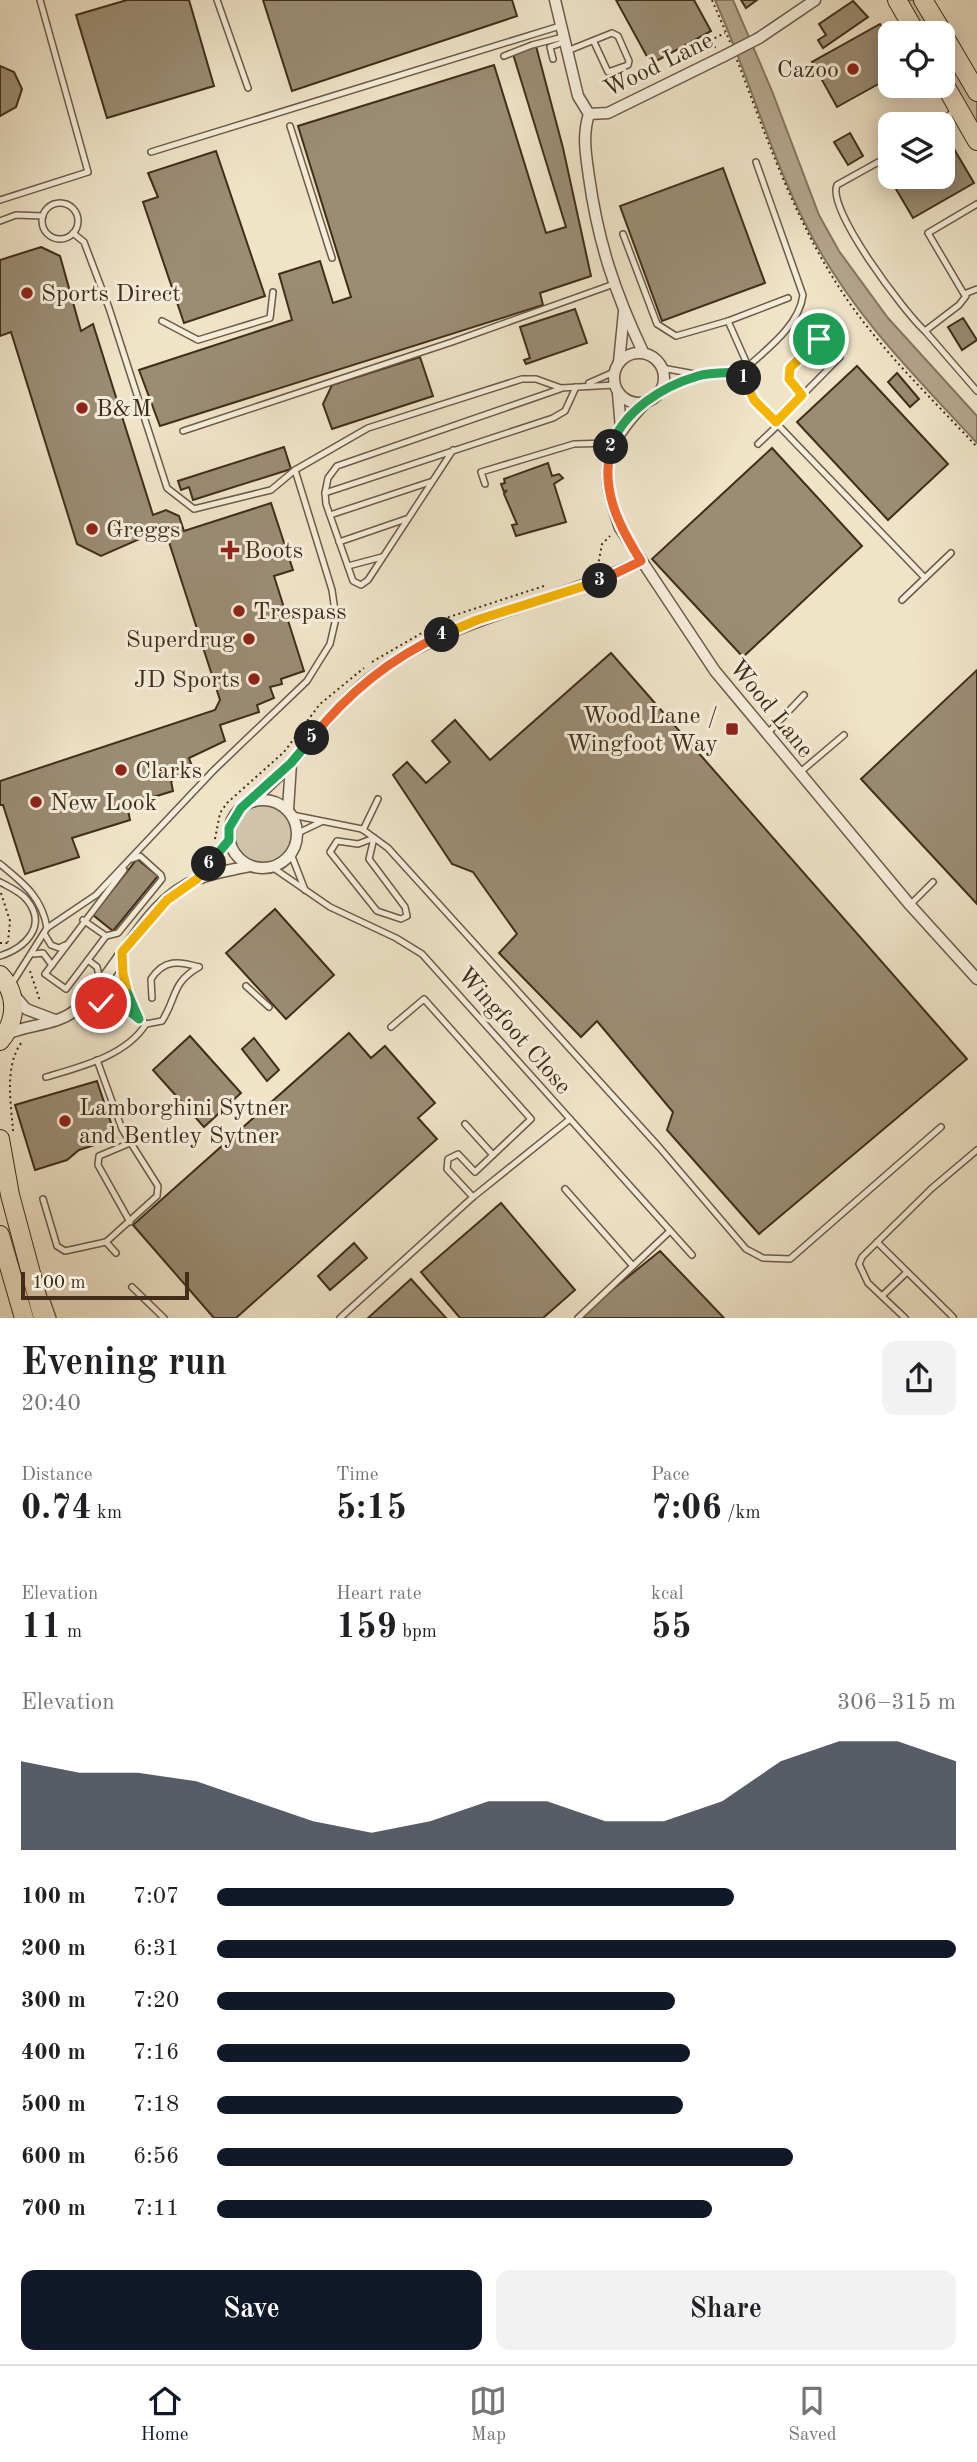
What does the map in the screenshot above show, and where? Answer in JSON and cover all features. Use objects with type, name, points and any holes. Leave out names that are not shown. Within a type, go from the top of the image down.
[{"type":"main road","points":[[897,0],[909,21]]},
{"type":"main road","points":[[927,1],[937,21]]},
{"type":"main road","points":[[955,54],[977,92]]},
{"type":"main road","points":[[953,98],[977,141]]},
{"type":"main road","points":[[1,1041],[14,1010],[7,985]]},
{"type":"main road","points":[[6,1135],[20,1237],[43,1318]]},
{"type":"main road","points":[[0,1235],[24,1318]]},
{"type":"street","name":"Wood Lane","points":[[555,0],[578,96],[589,114],[583,132],[596,228],[624,312],[643,352]]},
{"type":"street","name":"Wood Lane","points":[[589,114],[608,113],[729,54],[759,38],[815,0]]},
{"type":"street","name":"Wood Lane","points":[[616,367],[624,312]]},
{"type":"street","points":[[616,389],[630,402],[645,403],[661,391],[664,376],[662,368],[658,361],[643,352],[634,353],[616,367],[616,389],[621,429]]},
{"type":"street","name":"Wood Lane","points":[[645,403],[612,443],[607,478],[620,528],[715,671],[910,905],[977,979]]},
{"type":"street","points":[[1,1041],[75,1011],[167,900],[197,879],[229,840],[233,817],[291,763],[330,715],[376,674],[427,642],[477,620],[596,583],[641,561]]},
{"type":"street","points":[[197,879],[250,866],[272,867],[291,854],[298,833],[290,813],[291,763]]},
{"type":"street","points":[[251,802],[271,800],[290,813]]},
{"type":"street","points":[[229,840],[240,860],[250,866]]},
{"type":"street","points":[[7,985],[26,1009],[42,1017],[57,1020]]},
{"type":"lane","points":[[0,200],[88,172],[40,0]]},
{"type":"lane","points":[[217,0],[248,88]]},
{"type":"lane","points":[[504,56],[532,45],[564,39],[594,42],[612,33],[618,36],[629,61],[628,65],[608,72],[594,42]]},
{"type":"lane","points":[[553,59],[550,47],[564,39]]},
{"type":"lane","points":[[151,152],[564,39]]},
{"type":"lane","points":[[952,112],[958,107]]},
{"type":"lane","points":[[290,126],[332,258]]},
{"type":"lane","points":[[662,368],[700,375],[742,372],[783,333],[802,308],[803,295],[756,162]]},
{"type":"lane","points":[[878,162],[836,186],[835,196],[856,239],[894,297],[977,391]]},
{"type":"lane","points":[[59,203],[70,206],[78,220],[73,233],[66,238],[53,237],[45,230],[43,215],[50,206],[59,203]]},
{"type":"lane","points":[[966,296],[928,233],[977,204]]},
{"type":"lane","points":[[0,221],[16,215],[43,215]]},
{"type":"lane","points":[[73,233],[84,242],[109,308],[167,488],[194,509],[271,490],[295,470],[368,428],[522,379],[536,379],[561,388]]},
{"type":"lane","points":[[623,234],[657,324],[676,336],[728,321],[788,298]]},
{"type":"lane","points":[[183,430],[452,342],[614,284]]},
{"type":"lane","points":[[925,331],[977,289]]},
{"type":"lane","points":[[162,321],[198,340],[270,318],[273,292]]},
{"type":"lane","points":[[728,321],[748,366]]},
{"type":"lane","points":[[758,444],[840,357],[836,345],[829,338],[819,339],[790,368],[789,379],[802,395]]},
{"type":"lane","points":[[453,450],[368,580],[360,585],[353,581],[325,493],[328,478],[337,466],[561,388],[587,384],[616,367]]},
{"type":"lane","points":[[742,372],[754,400],[925,578]]},
{"type":"lane","points":[[661,391],[700,375]]},
{"type":"lane","points":[[587,384],[616,389]]},
{"type":"lane","points":[[325,493],[553,418],[565,411],[576,387]]},
{"type":"lane","points":[[485,484],[481,472],[574,444],[612,443]]},
{"type":"lane","points":[[7,985],[32,954],[46,931],[96,895],[214,770],[307,681],[330,643],[336,618],[332,590],[295,470]]},
{"type":"lane","points":[[330,515],[432,482]]},
{"type":"lane","points":[[339,542],[407,518]]},
{"type":"lane","points":[[902,600],[951,553]]},
{"type":"lane","points":[[348,566],[383,556]]},
{"type":"lane","points":[[766,735],[804,695]]},
{"type":"lane","points":[[799,774],[844,734]]},
{"type":"lane","points":[[363,830],[378,799]]},
{"type":"lane","points":[[290,813],[363,830],[387,848],[659,1147],[752,1255],[779,1261],[790,1259],[941,1127]]},
{"type":"lane","points":[[298,833],[321,822]]},
{"type":"lane","points":[[368,845],[337,841],[330,852],[377,911],[390,917],[404,918],[407,916],[405,907],[369,859],[368,845],[374,838]]},
{"type":"lane","points":[[291,854],[305,890]]},
{"type":"lane","points":[[140,856],[161,875],[161,881],[118,933],[106,936],[66,989],[46,974],[83,920],[132,859],[140,856]]},
{"type":"lane","points":[[0,864],[32,890],[44,912],[51,946],[59,948],[66,945]]},
{"type":"lane","name":"Wingfoot Close","points":[[272,867],[330,907],[396,938],[422,954],[692,1255]]},
{"type":"lane","points":[[0,882],[26,898],[36,914],[35,929],[28,940],[0,957]]},
{"type":"lane","points":[[910,905],[933,883]]},
{"type":"lane","points":[[83,920],[106,936]]},
{"type":"lane","points":[[122,952],[127,991],[139,1019]]},
{"type":"lane","points":[[32,954],[43,953],[52,965]]},
{"type":"lane","points":[[88,960],[99,972],[100,983]]},
{"type":"lane","points":[[46,1077],[97,1060],[132,1040],[146,1024],[162,1021],[173,990],[199,967],[181,961],[164,964],[151,979],[152,998]]},
{"type":"lane","points":[[246,986],[269,1007]]},
{"type":"lane","points":[[391,1027],[424,999],[531,1119],[475,1171],[458,1154],[447,1161],[447,1169],[473,1197]]},
{"type":"lane","points":[[75,1011],[108,1002],[124,1007],[146,1024]]},
{"type":"lane","points":[[43,1199],[57,1246],[65,1251],[106,1242],[149,1206],[159,1191],[158,1185],[130,1143],[97,1060]]},
{"type":"lane","points":[[340,1318],[473,1197],[570,1119]]},
{"type":"lane","points":[[465,1124],[493,1155]]},
{"type":"lane","points":[[130,1143],[100,1156],[98,1165],[130,1222]]},
{"type":"lane","points":[[905,1318],[868,1283],[859,1264],[877,1242],[931,1189],[977,1150]]},
{"type":"lane","points":[[565,1189],[633,1266]]},
{"type":"lane","points":[[578,1318],[670,1231]]},
{"type":"lane","points":[[20,1237],[53,1318]]},
{"type":"lane","points":[[106,1242],[116,1253]]},
{"type":"lane","points":[[877,1242],[953,1317]]},
{"type":"lane","points":[[883,1296],[907,1272]]},
{"type":"lane","points":[[132,1287],[164,1318]]},
{"type":"path","points":[[712,0],[730,43]]},
{"type":"path","points":[[713,39],[726,33]]},
{"type":"path","points":[[729,54],[792,202],[835,281],[859,316],[977,447]]},
{"type":"path","points":[[0,892],[10,921],[8,942],[12,952]]},
{"type":"path","points":[[0,943],[8,942]]},
{"type":"path","points":[[20,966],[32,972],[42,1017]]},
{"type":"path","points":[[6,1135],[15,1051],[23,1041]]},
{"type":"shaded area","points":[[715,0],[733,0],[772,91],[819,215],[839,251],[888,318],[977,416],[977,443],[884,341],[842,286],[824,257],[807,227],[782,171]]},
{"type":"shaded area","points":[[907,0],[913,0],[926,21],[918,21]]},
{"type":"shaded area","points":[[955,67],[977,101],[977,124],[955,86]]},
{"type":"shaded area","points":[[257,805],[269,805],[284,813],[292,828],[292,840],[284,855],[269,863],[257,863],[242,855],[234,840],[234,828],[242,813]]},
{"type":"building","points":[[127,0],[189,0],[214,86],[107,118],[76,15]]},
{"type":"building","points":[[263,0],[512,0],[517,16],[292,91]]},
{"type":"building","points":[[616,0],[694,0],[711,31],[651,64]]},
{"type":"building","points":[[741,0],[757,0],[746,8]]},
{"type":"building","points":[[853,1],[868,17],[823,48],[818,40],[826,35],[819,24]]},
{"type":"building","name":"Cazoo","points":[[878,25],[878,84],[837,107],[812,62]]},
{"type":"building","points":[[536,46],[563,148],[591,276],[540,293],[543,305],[160,426],[139,370],[292,320],[279,274],[320,261],[333,303],[351,297],[298,126],[494,65],[546,233],[566,227],[513,54]]},
{"type":"building","points":[[0,66],[14,72],[22,89],[16,107],[0,116]]},
{"type":"building","points":[[850,133],[863,156],[848,165],[834,142]]},
{"type":"building","points":[[216,151],[265,296],[184,323],[143,202],[158,197],[148,173]]},
{"type":"building","points":[[955,151],[974,183],[913,218],[896,189],[955,189]]},
{"type":"building","points":[[723,168],[765,283],[662,321],[620,206]]},
{"type":"building","points":[[41,247],[60,256],[81,331],[93,324],[153,515],[166,510],[179,516],[184,531],[271,503],[293,570],[274,576],[304,671],[281,679],[282,684],[270,687],[274,698],[257,705],[259,712],[220,725],[225,741],[189,758],[194,772],[171,781],[173,791],[127,805],[130,820],[72,838],[79,857],[25,874],[3,805],[0,805],[0,781],[215,710],[220,700],[167,536],[153,533],[101,556],[77,544],[11,332],[0,336],[0,260]]},
{"type":"building","points":[[575,309],[587,343],[526,364],[524,360],[530,358],[520,327]]},
{"type":"building","points":[[963,318],[977,340],[962,350],[948,327]]},
{"type":"building","points":[[420,357],[433,396],[332,429],[323,404],[332,385]]},
{"type":"building","points":[[857,366],[948,464],[888,520],[797,422]]},
{"type":"building","points":[[897,373],[919,399],[910,407],[888,382]]},
{"type":"building","points":[[284,447],[291,469],[193,500],[189,487],[181,490],[178,481]]},
{"type":"building","points":[[772,448],[862,546],[743,657],[652,559]]},
{"type":"building","points":[[548,463],[552,476],[559,474],[563,478],[554,484],[566,522],[516,536],[512,525],[517,524],[504,494],[507,490],[504,492],[501,484],[505,483],[504,479]]},
{"type":"building","points":[[611,653],[967,1059],[759,1234],[667,1130],[673,1112],[597,1021],[581,1037],[499,953],[517,934],[473,872],[452,864],[393,775],[407,762],[426,783],[450,762],[432,741],[455,720],[490,760]]},
{"type":"building","points":[[977,670],[977,904],[861,779]]},
{"type":"building","points":[[137,859],[158,876],[113,931],[93,915]]},
{"type":"building","points":[[275,909],[334,975],[286,1019],[226,953]]},
{"type":"building","points":[[349,1033],[371,1058],[385,1046],[435,1103],[418,1118],[437,1139],[236,1318],[214,1318],[133,1225]]},
{"type":"building","points":[[190,1036],[241,1093],[204,1127],[153,1070]]},
{"type":"building","points":[[254,1038],[279,1070],[267,1081],[242,1049]]},
{"type":"building","name":"Lamborghini Sytner and Bentley Sytner","points":[[97,1081],[116,1138],[79,1150],[67,1160],[35,1170],[15,1105]]},
{"type":"building","points":[[501,1203],[575,1290],[543,1318],[460,1318],[421,1272]]},
{"type":"building","points":[[354,1243],[367,1258],[330,1290],[318,1276]]},
{"type":"building","points":[[660,1251],[724,1318],[580,1318],[587,1310]]},
{"type":"building","points":[[411,1279],[446,1318],[368,1318]]},
{"type":"place","name":"Cazoo","points":[[853,69]]},
{"type":"place","name":"Sports Direct","points":[[27,293]]},
{"type":"place","name":"B&M","points":[[82,408]]},
{"type":"place","name":"Greggs","points":[[92,529]]},
{"type":"place","name":"Boots","points":[[230,550]]},
{"type":"place","name":"Trespass","points":[[239,611]]},
{"type":"place","name":"Superdrug","points":[[249,639]]},
{"type":"place","name":"JD Sports","points":[[254,679]]},
{"type":"place","name":"Wood Lane / Wingfoot Way","points":[[732,729]]},
{"type":"place","name":"Clarks","points":[[121,770]]},
{"type":"place","name":"New Look","points":[[36,802]]},
{"type":"place","name":"Lamborghini Sytner and Bentley Sytner","points":[[65,1121]]},
{"type":"route","points":[[101,1003],[108,1002],[124,1007],[139,1019],[123,974],[122,952],[129,941],[167,900],[197,879],[229,840],[233,817],[241,808],[251,802],[291,763],[330,715],[376,674],[427,642],[477,620],[596,583],[641,561],[620,528],[607,478],[612,443],[645,403],[661,391],[700,375],[742,372],[754,400],[776,422],[802,395],[789,379],[787,374],[790,368],[819,339]]}]
